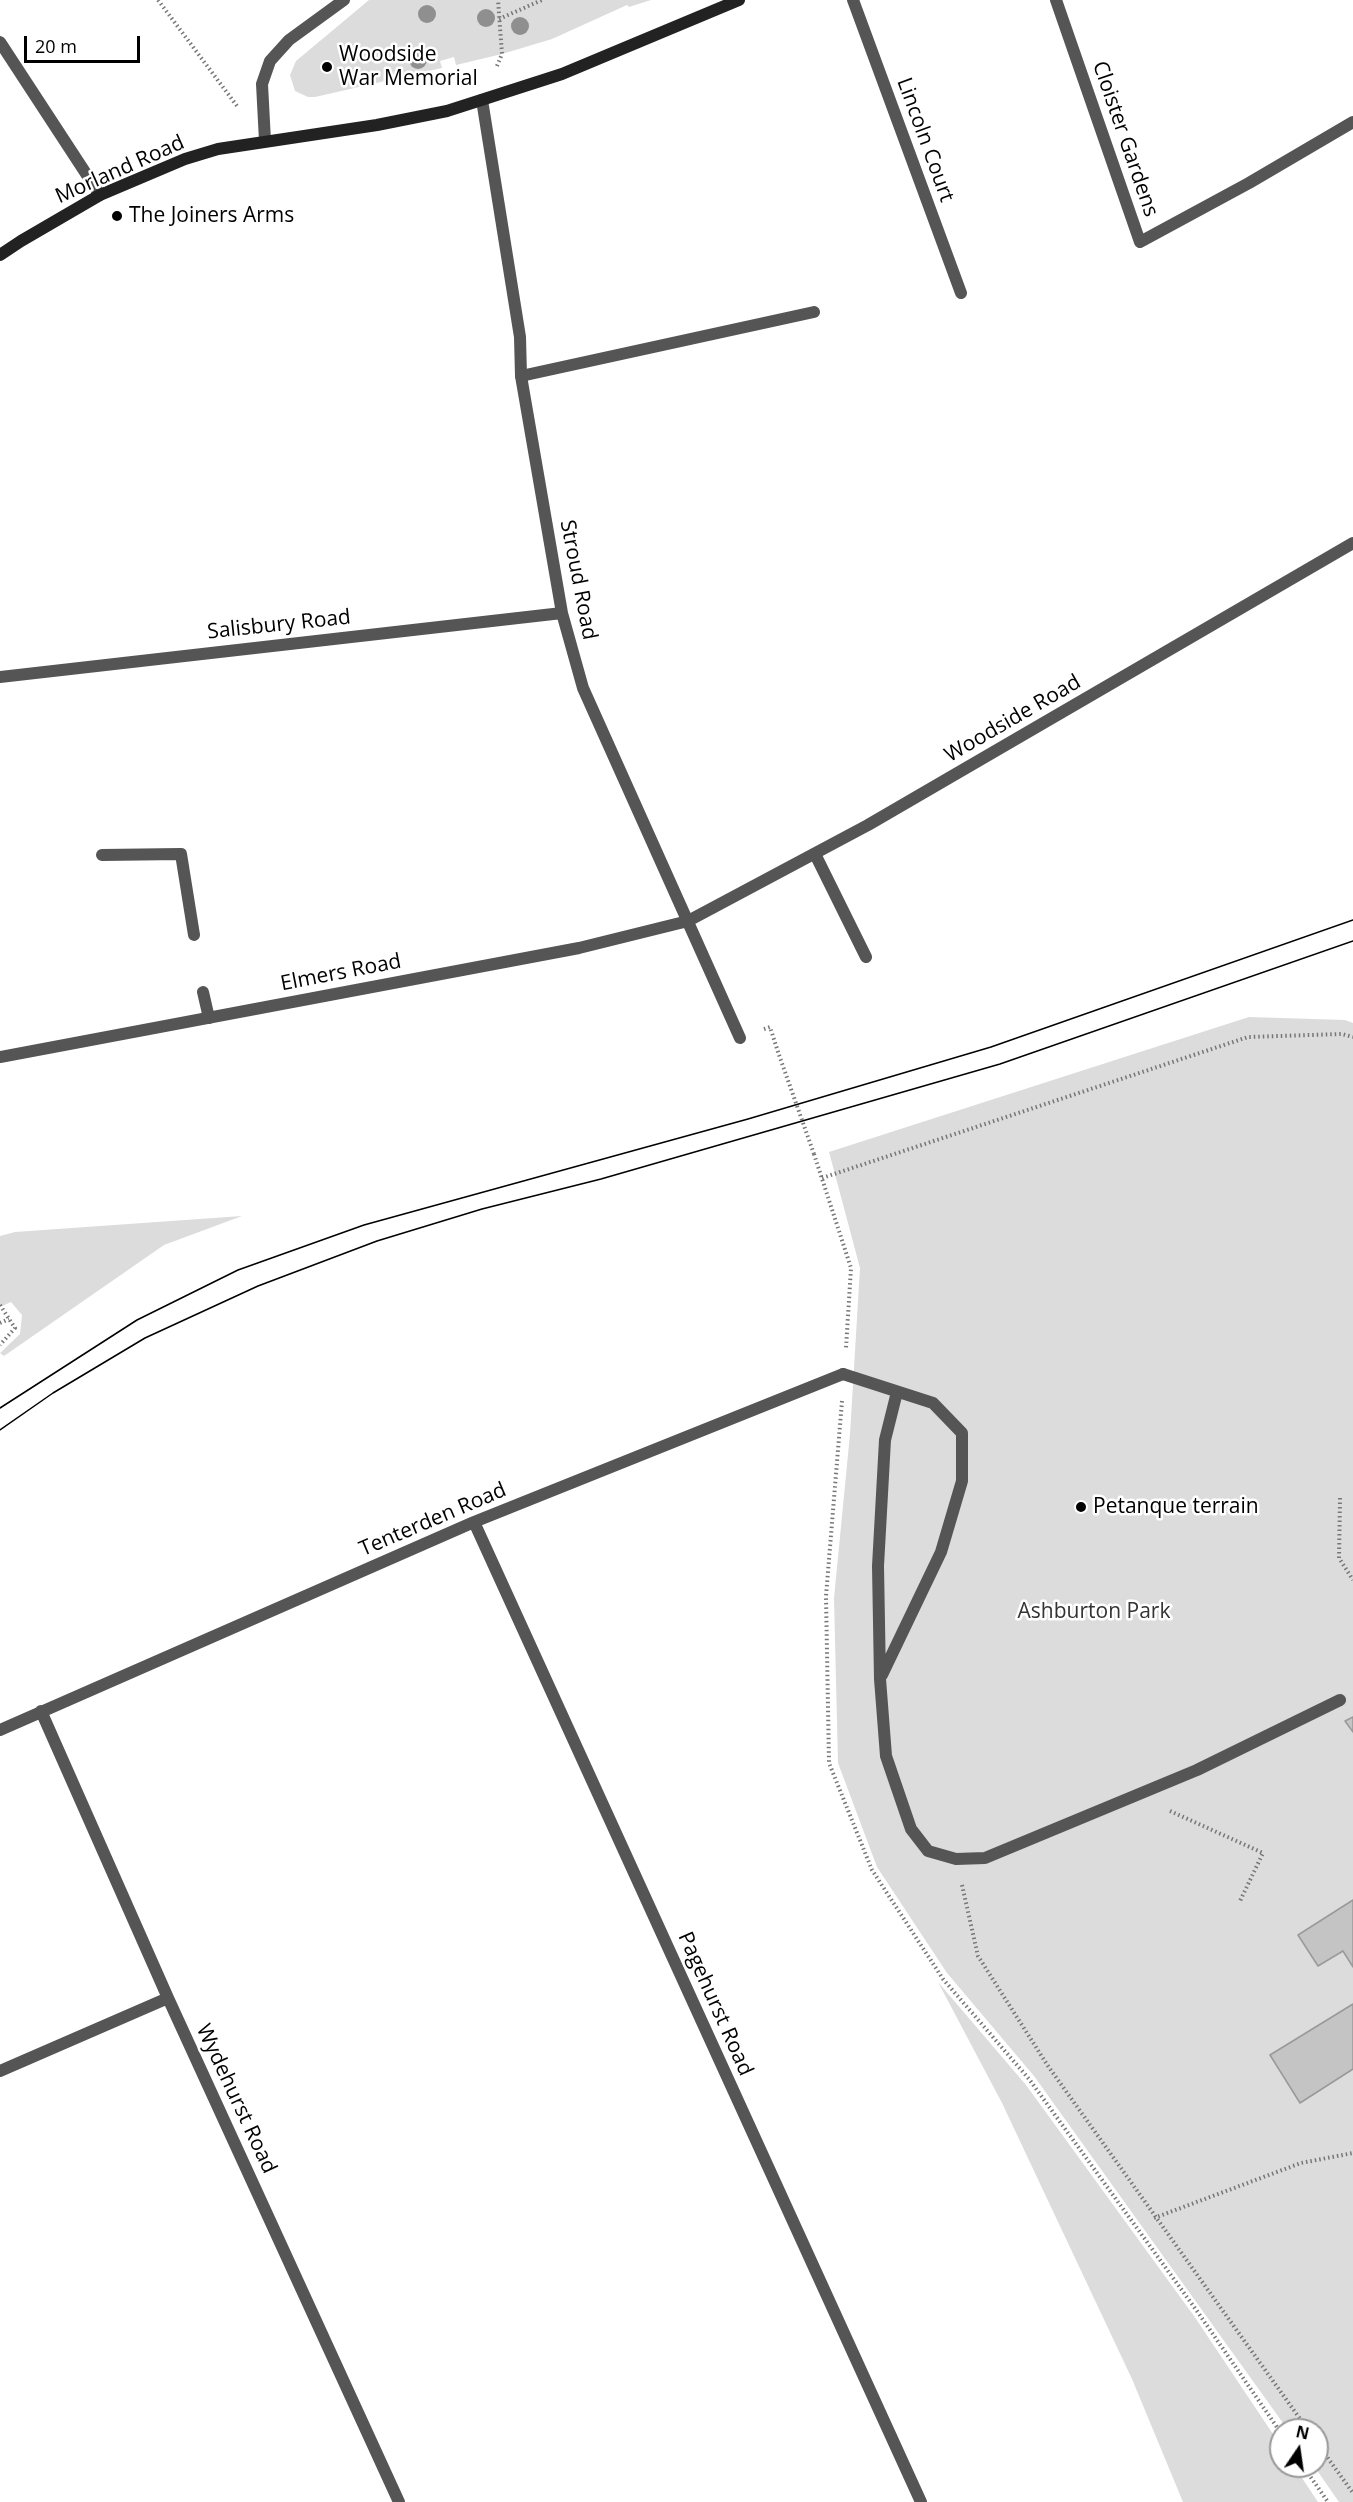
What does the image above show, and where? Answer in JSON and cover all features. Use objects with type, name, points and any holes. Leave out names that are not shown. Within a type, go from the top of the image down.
[{"type":"main road","name":"Morland Road","points":[[0,255],[100,195],[185,159],[266,141],[377,125],[447,111],[562,74],[739,0]]},
{"type":"street","points":[[266,141],[262,84],[270,62],[289,40],[344,0]]},
{"type":"street","name":"Lincoln Court","points":[[853,0],[961,293]]},
{"type":"street","name":"Cloister Gardens","points":[[1056,0],[1140,242],[1249,183],[1353,122]]},
{"type":"street","points":[[0,42],[100,195]]},
{"type":"street","name":"Stroud Road","points":[[482,100],[520,337],[522,376],[562,613],[583,688],[740,1038]]},
{"type":"street","points":[[522,376],[814,312]]},
{"type":"street","name":"Woodside Road","points":[[688,921],[815,854],[1353,543]]},
{"type":"street","name":"Salisbury Road","points":[[0,676],[562,613]]},
{"type":"street","points":[[102,855],[181,854],[194,935]]},
{"type":"street","points":[[815,854],[866,957]]},
{"type":"street","name":"Elmers Road","points":[[0,1057],[579,948],[688,921]]},
{"type":"street","points":[[203,992],[209,1018]]},
{"type":"street","points":[[843,1374],[933,1403],[962,1434],[962,1481],[941,1552],[880,1679]]},
{"type":"street","name":"Tenterden Road","points":[[0,1730],[474,1522],[843,1374]]},
{"type":"street","points":[[897,1392],[885,1440],[878,1554],[880,1679],[886,1756],[911,1829],[928,1851],[956,1859],[985,1858],[1197,1770],[1340,1700]]},
{"type":"street","name":"Pagehurst Road","points":[[474,1522],[921,2502]]},
{"type":"street","name":"Wydehurst Road","points":[[41,1711],[168,1998],[399,2502]]},
{"type":"street","points":[[0,2071],[168,1998]]},
{"type":"path","points":[[158,0],[210,71]]},
{"type":"path","points":[[482,100],[502,54],[498,0]]},
{"type":"path","points":[[499,19],[542,0]]},
{"type":"path","points":[[822,1178],[1248,1037],[1342,1034],[1353,1037]]},
{"type":"path","points":[[779,1055],[814,1154],[850,1268],[841,1432],[826,1596],[829,1763],[872,1870],[943,1979],[1029,2079],[1197,2311],[1271,2418]]},
{"type":"path","points":[[0,1305],[15,1328],[0,1345]]},
{"type":"path","points":[[0,1323],[9,1319]]},
{"type":"path","points":[[1340,1498],[1339,1558],[1353,1580]]},
{"type":"path","points":[[1137,1795],[1263,1853],[1240,1901]]},
{"type":"path","points":[[956,1859],[978,1956],[1048,2066],[1154,2218],[1299,2418]]},
{"type":"path","points":[[1154,2218],[1301,2163],[1353,2153]]},
{"type":"path","points":[[1329,2460],[1353,2493]]},
{"type":"path","points":[[1311,2478],[1328,2502]]},
{"type":"green space","points":[[369,0],[651,0],[629,7],[627,5],[552,39],[502,54],[456,65],[454,57],[440,61],[442,68],[315,97],[308,97],[295,91],[290,75],[296,61]]},
{"type":"green space","name":"Ashburton Park","points":[[1249,1017],[1345,1020],[1353,1023],[1353,2502],[1339,2502],[1322,2478],[1329,2478],[1329,2418],[1279,2418],[1034,2076],[947,1973],[877,1867],[838,1763],[834,1598],[850,1434],[860,1268],[829,1152]]},
{"type":"green space","points":[[242,1216],[164,1245],[4,1356],[0,1353],[20,1334],[22,1315],[11,1302],[0,1307],[0,1236],[15,1232]]},
{"type":"green space","points":[[938,1982],[1026,2085],[1194,2316],[1269,2428],[1269,2478],[1302,2478],[1318,2502],[1183,2502],[1132,2379],[1002,2103]]},
{"type":"building","points":[[1353,1717],[1353,1732],[1345,1721]]},
{"type":"building","points":[[1353,1900],[1353,1967],[1343,1951],[1318,1966],[1298,1935]]},
{"type":"building","points":[[1353,2004],[1353,2069],[1300,2103],[1270,2055]]},
{"type":"tram line","points":[[0,1408],[137,1320],[238,1270],[364,1225],[748,1119],[991,1047],[1353,920]]},
{"type":"tram line","points":[[0,1430],[53,1393],[145,1338],[258,1286],[377,1241],[482,1209],[601,1179],[1000,1064],[1353,941]]},
{"type":"place","name":"Woodside War Memorial","points":[[327,67]]},
{"type":"place","name":"The Joiners Arms","points":[[117,216]]},
{"type":"place","name":"Petanque terrain","points":[[1081,1507]]}]
